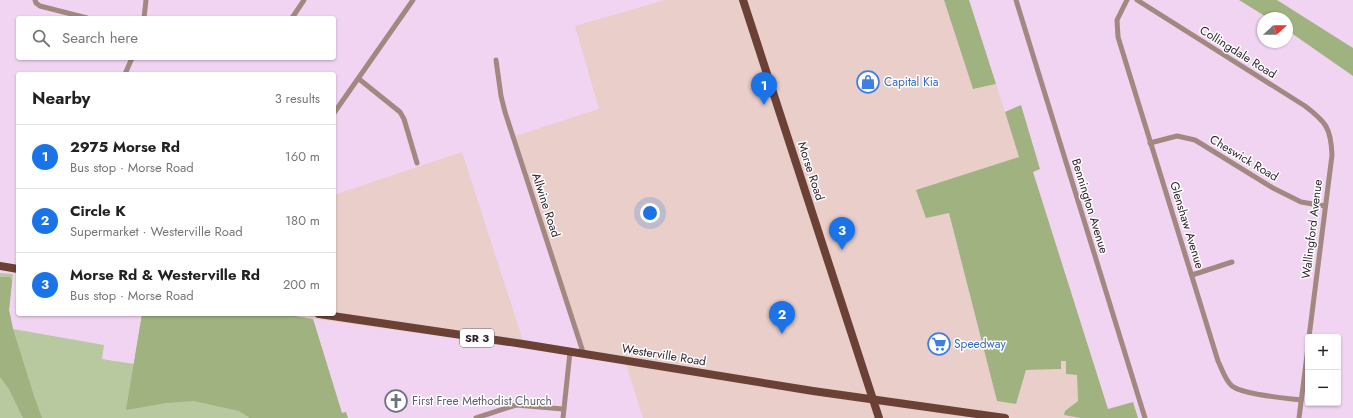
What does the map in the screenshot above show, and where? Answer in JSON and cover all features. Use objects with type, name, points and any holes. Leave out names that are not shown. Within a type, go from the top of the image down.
[{"type":"main road","name":"Morse Road","points":[[743,0],[879,418]]},
{"type":"main road","points":[[0,266],[16,269]]},
{"type":"main road","name":"Westerville Road","points":[[331,316],[873,400],[1005,418]]},
{"type":"street","points":[[144,16],[146,0]]},
{"type":"street","points":[[293,16],[304,0]]},
{"type":"street","points":[[336,110],[413,0]]},
{"type":"street","name":"Bennington Avenue","points":[[1016,0],[1145,418]]},
{"type":"street","name":"Glenshaw Avenue","points":[[1127,0],[1118,20],[1118,37],[1218,361],[1226,378],[1232,386],[1250,392],[1302,400]]},
{"type":"street","name":"Collingdale Road","points":[[1137,0],[1305,106],[1326,125]]},
{"type":"street","points":[[35,1],[40,6],[79,16]]},
{"type":"street","points":[[126,72],[131,60]]},
{"type":"street","name":"Allwine Road","points":[[496,60],[505,112],[584,355]]},
{"type":"street","points":[[359,79],[400,112],[404,119],[417,163]]},
{"type":"street","name":"Wallingford Avenue","points":[[1309,334],[1332,155],[1331,140],[1326,125]]},
{"type":"street","name":"Cheswick Road","points":[[1150,143],[1177,136],[1195,140],[1273,188],[1301,202],[1325,206]]},
{"type":"street","points":[[1192,275],[1232,262]]},
{"type":"street","points":[[563,418],[570,352]]},
{"type":"street","points":[[1299,418],[1305,370]]},
{"type":"street","points":[[476,418],[516,406],[563,409]]},
{"type":"shaded area","points":[[665,0],[944,0],[973,89],[996,84],[1019,157],[916,190],[949,213],[997,401],[1016,404],[1026,370],[1061,369],[1061,361],[1066,361],[1077,374],[1078,401],[1065,411],[1064,415],[1080,418],[643,418],[626,364],[586,357],[515,136],[599,109],[575,26]]},
{"type":"shaded area","points":[[462,152],[525,347],[414,328],[415,333],[296,316],[336,316],[336,194]]},
{"type":"green space","points":[[944,0],[969,0],[996,84],[973,89]]},
{"type":"green space","points":[[1239,0],[1277,0],[1353,48],[1353,76],[1293,34],[1293,12],[1258,12]]},
{"type":"green space","points":[[1021,105],[1040,169],[1033,172],[1108,409],[1133,402],[1138,418],[1080,418],[1064,415],[1065,411],[1078,401],[1077,375],[1066,374],[1066,361],[1061,361],[1061,369],[1026,370],[1016,404],[997,401],[949,213],[926,218],[916,190],[1019,157],[1005,112]]},
{"type":"green space","points":[[0,273],[13,274],[9,310],[13,329],[104,345],[102,359],[134,364],[142,316],[294,316],[313,319],[343,418],[0,418]]},
{"type":"green space","points":[[0,277],[10,277],[12,281],[9,310],[13,329],[42,418],[23,418],[9,389],[0,377]]},
{"type":"green space","points":[[142,316],[294,316],[313,319],[342,413],[346,412],[348,418],[250,418],[239,411],[194,401],[166,403],[126,410]]},
{"type":"place","name":"Capital Kia","points":[[868,82]]},
{"type":"place","name":"2975 Morse Rd","points":[[764,105]]},
{"type":"place","name":"Morse Rd & Westerville Rd","points":[[842,250]]},
{"type":"place","name":"Circle K","points":[[782,334]]},
{"type":"place","name":"Speedway","points":[[939,344]]},
{"type":"place","name":"First Free Methodist Church","points":[[396,401]]}]
